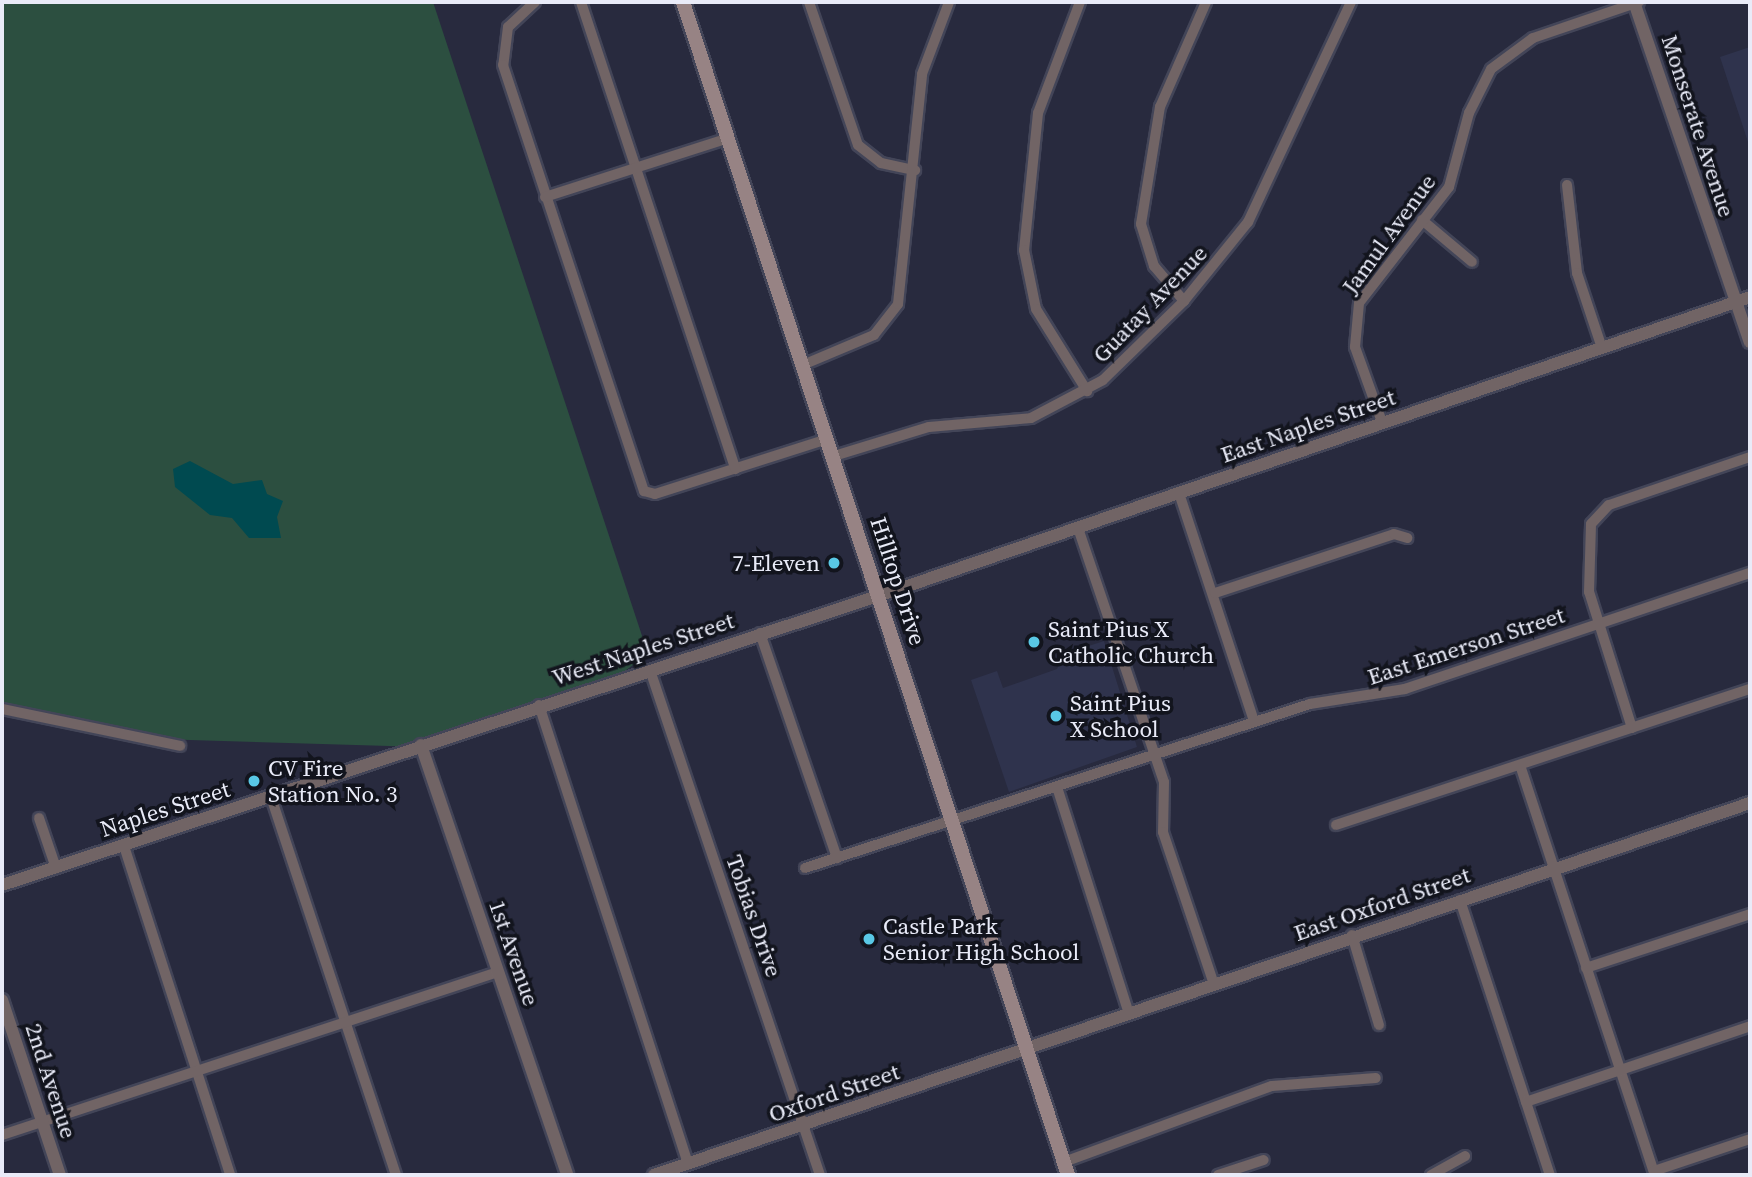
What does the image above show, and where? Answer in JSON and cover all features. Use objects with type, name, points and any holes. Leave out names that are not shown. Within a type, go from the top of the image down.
[{"type":"main road","name":"Hilltop Drive","points":[[683,2],[805,364],[827,439],[1066,1169]]},
{"type":"street","points":[[535,2],[505,34],[506,75],[641,485],[655,494],[827,439]]},
{"type":"street","points":[[580,2],[736,469]]},
{"type":"street","points":[[809,2],[858,145],[881,163],[915,170]]},
{"type":"street","points":[[805,364],[874,335],[898,303],[915,170],[922,74],[949,2]]},
{"type":"street","points":[[1080,2],[1038,113],[1024,250],[1036,309],[1087,391]]},
{"type":"street","points":[[1184,301],[1154,266],[1141,224],[1160,107],[1206,2]]},
{"type":"street","name":"Guatay Avenue","points":[[834,456],[939,425],[1031,418],[1087,391],[1184,301],[1261,201],[1351,2]]},
{"type":"street","name":"Jamul Avenue","points":[[1382,422],[1355,347],[1356,316],[1361,298],[1422,220],[1460,165],[1469,113],[1491,69],[1533,38],[1636,2]]},
{"type":"street","name":"Monserate Avenue","points":[[1636,2],[1734,302],[1750,342]]},
{"type":"street","points":[[545,197],[729,138]]},
{"type":"street","points":[[1567,185],[1577,273],[1602,348]]},
{"type":"street","points":[[1422,220],[1472,262]]},
{"type":"street","name":"East Naples Street","points":[[879,594],[1750,296]]},
{"type":"street","points":[[1632,728],[1589,592],[1589,535],[1596,516],[1632,496],[1750,457]]},
{"type":"street","points":[[1179,493],[1215,593],[1254,721]]},
{"type":"street","points":[[1078,528],[1166,790],[1163,832],[1214,984]]},
{"type":"street","points":[[1215,593],[1394,534],[1407,538]]},
{"type":"street","name":"East Emerson Street","points":[[805,868],[952,823],[1310,704],[1385,695],[1750,573]]},
{"type":"street","name":"West Naples Street","points":[[421,745],[879,594]]},
{"type":"street","points":[[760,633],[837,858]]},
{"type":"street","name":"Tobias Drive","points":[[650,670],[820,1175]]},
{"type":"street","points":[[1336,825],[1750,689]]},
{"type":"street","points":[[539,705],[688,1164]]},
{"type":"street","points":[[2,709],[180,747]]},
{"type":"street","name":"Naples Street","points":[[2,885],[421,745]]},
{"type":"street","name":"1st Avenue","points":[[421,745],[567,1175]]},
{"type":"street","points":[[1520,765],[1654,1173],[1750,1139]]},
{"type":"street","points":[[1057,787],[1129,1014]]},
{"type":"street","points":[[271,797],[396,1175]]},
{"type":"street","name":"East Oxford Street","points":[[1028,1050],[1352,935],[1750,803]]},
{"type":"street","points":[[39,818],[55,868]]},
{"type":"street","points":[[124,846],[230,1175]]},
{"type":"street","points":[[1460,900],[1550,1175]]},
{"type":"street","points":[[1586,968],[1750,914]]},
{"type":"street","points":[[1352,935],[1379,1025]]},
{"type":"street","points":[[2,1135],[498,972]]},
{"type":"street","name":"2nd Avenue","points":[[2,1000],[60,1175]]},
{"type":"street","points":[[1525,1102],[1750,1027]]},
{"type":"street","name":"Oxford Street","points":[[654,1175],[1028,1050]]},
{"type":"street","points":[[1066,1169],[1272,1086],[1376,1078]]},
{"type":"street","points":[[1431,1175],[1465,1156]]},
{"type":"street","points":[[1218,1175],[1264,1160]]},
{"type":"shaded area","points":[[2,2],[433,2],[648,654],[603,687],[423,747],[157,739],[2,708]]},
{"type":"shaded area","points":[[1750,47],[1750,148],[1720,57]]},
{"type":"shaded area","points":[[190,461],[233,484],[262,480],[267,494],[283,501],[277,517],[281,538],[249,538],[232,518],[210,515],[175,487],[173,469]]},
{"type":"shaded area","name":"Saint Pius X School","points":[[1104,641],[1137,747],[1009,792],[971,680],[997,671],[1003,688],[1057,669],[1064,654]]},
{"type":"place","name":"7-Eleven","points":[[834,563]]},
{"type":"place","name":"Saint Pius X Catholic Church","points":[[1034,642]]},
{"type":"place","name":"Saint Pius X School","points":[[1056,716]]},
{"type":"place","name":"CV Fire Station No. 3","points":[[254,781]]},
{"type":"place","name":"Castle Park Senior High School","points":[[869,939]]}]
